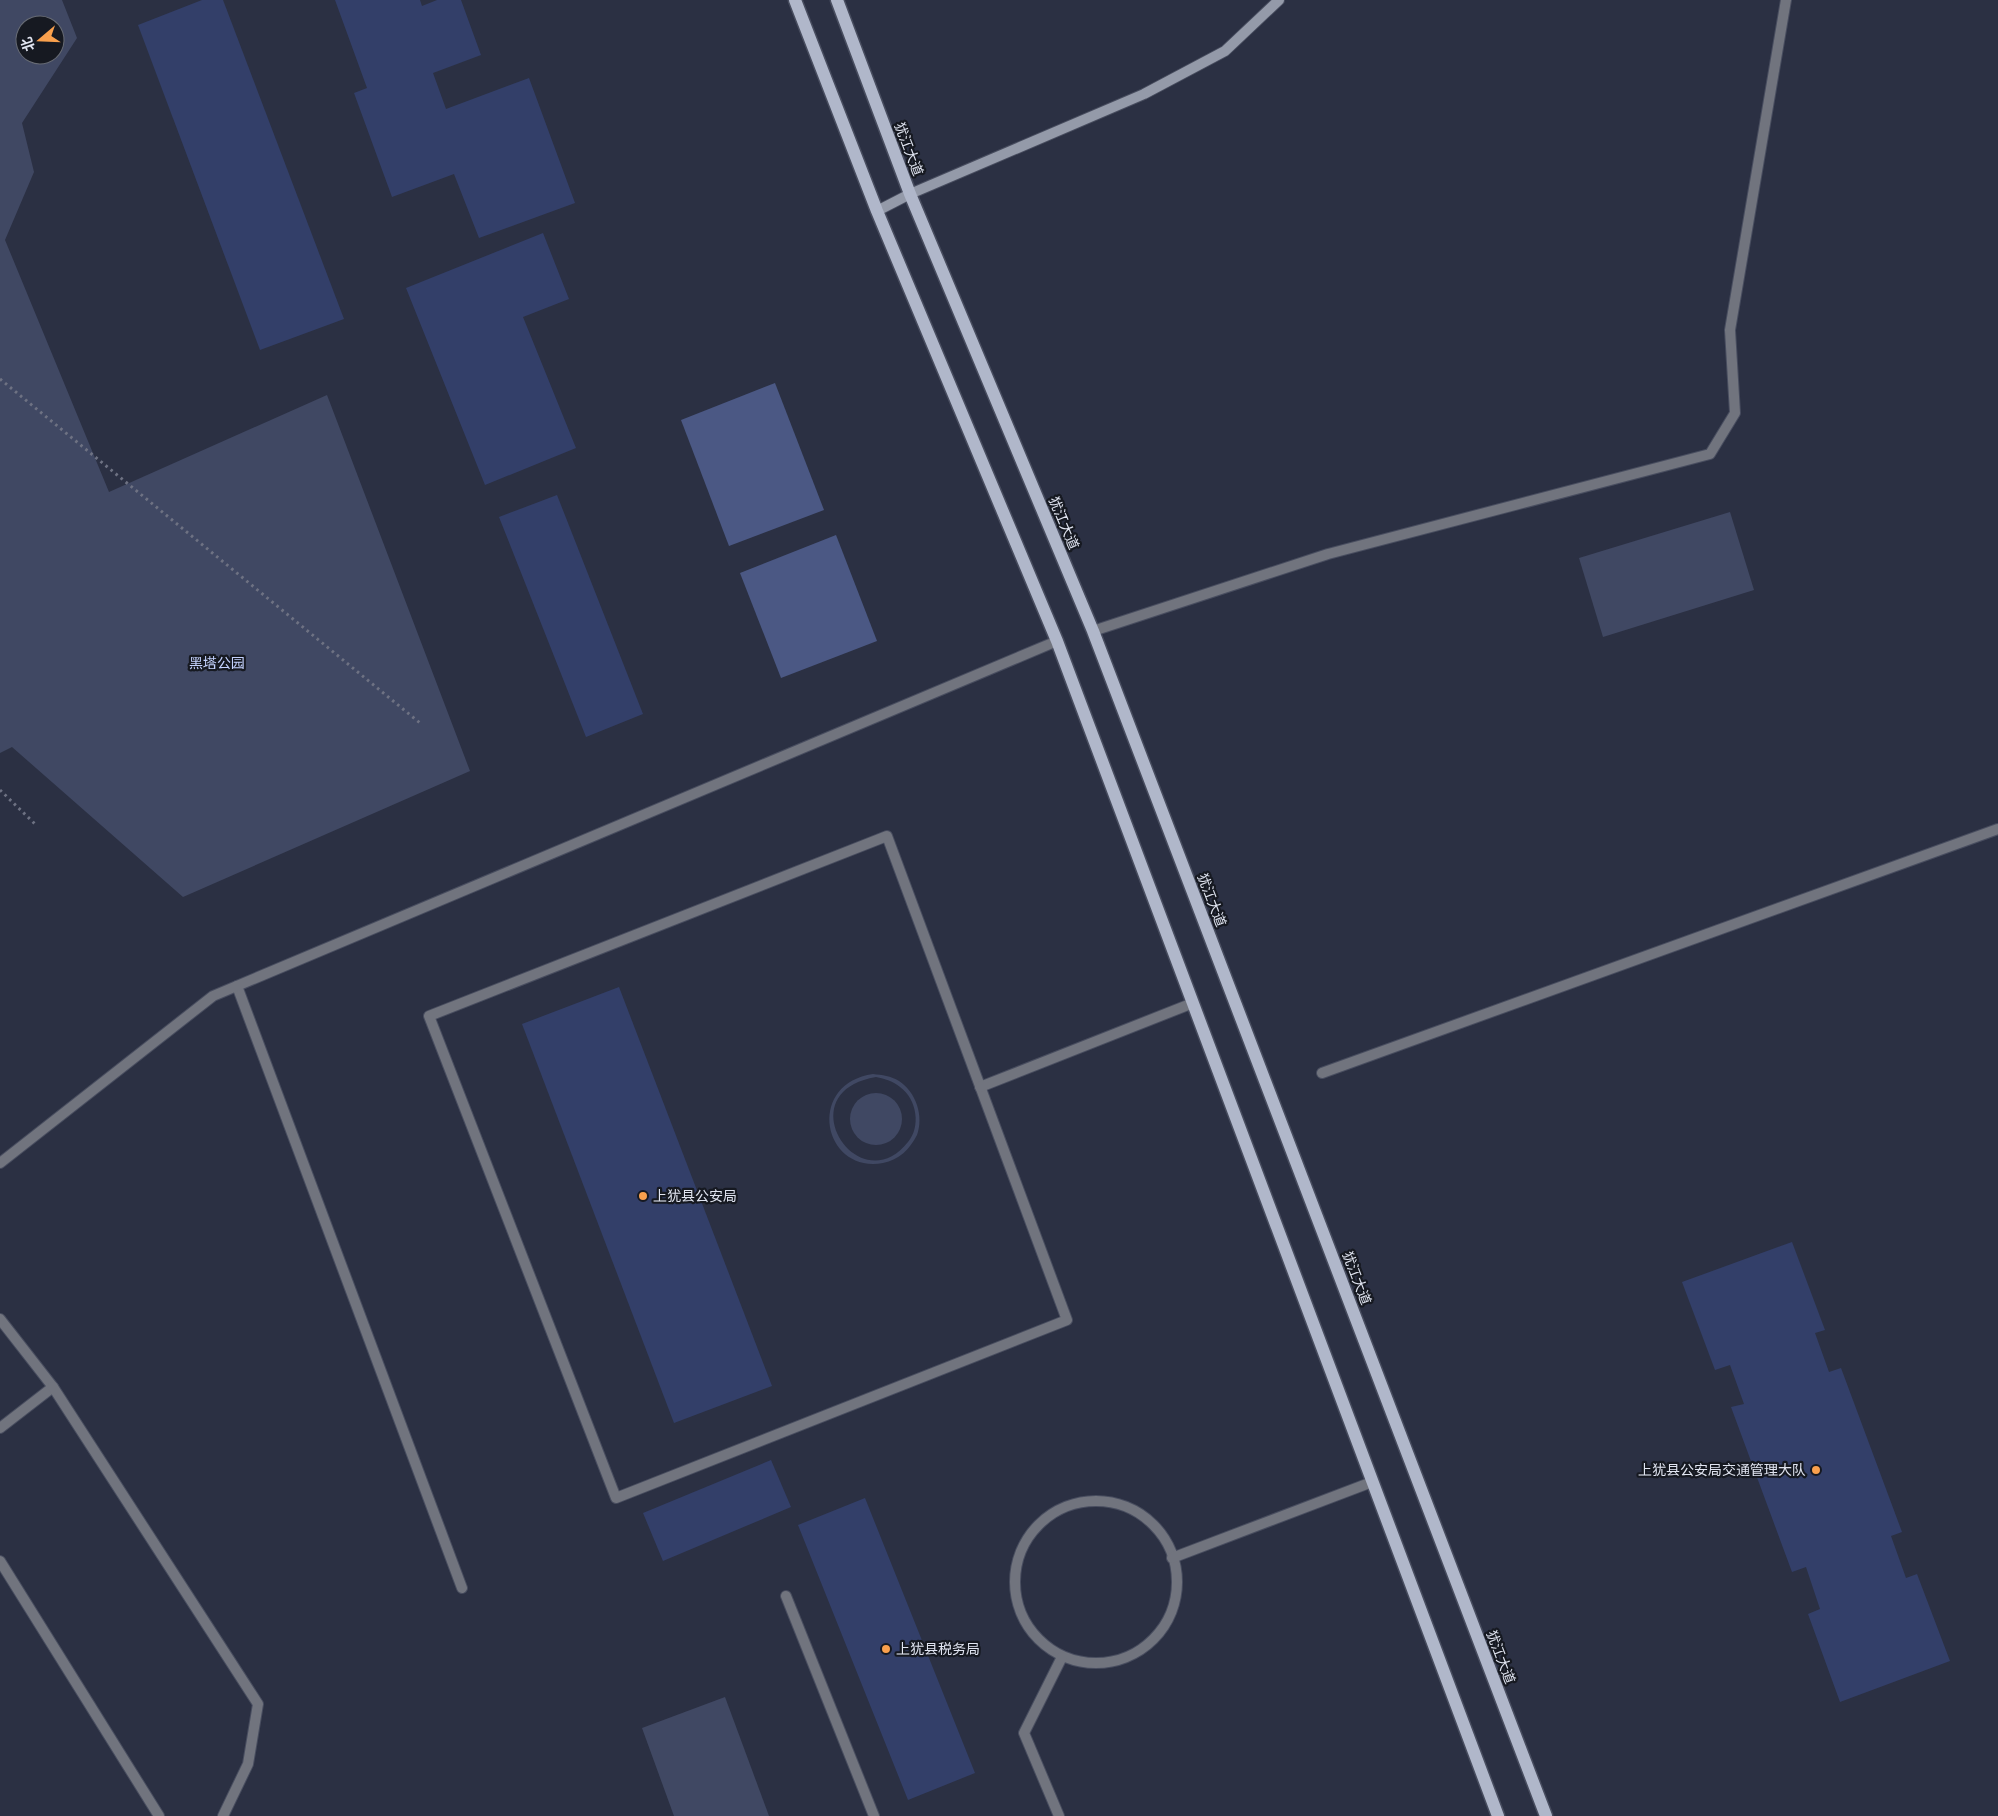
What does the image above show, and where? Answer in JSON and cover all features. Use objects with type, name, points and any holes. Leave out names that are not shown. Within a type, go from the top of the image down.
[{"type":"main road","points":[[795,0],[877,211],[1056,641],[1498,1816]]},
{"type":"main road","name":"犹江大道","points":[[837,0],[910,194],[1093,631],[1546,1816]]},
{"type":"street","points":[[877,211],[910,194],[1152,90],[1225,51],[1279,0]]},
{"type":"street","points":[[1093,631],[1328,554],[1710,454],[1735,413],[1730,330],[1786,0]]},
{"type":"street","points":[[0,1163],[213,996],[1056,641]]},
{"type":"street","points":[[1322,1073],[1998,830]]},
{"type":"street","points":[[887,836],[980,1087],[1067,1320],[616,1498],[429,1016],[887,836]]},
{"type":"street","points":[[237,986],[462,1588]]},
{"type":"street","points":[[980,1087],[1193,1003]]},
{"type":"street","points":[[0,1319],[53,1388],[258,1704],[248,1764],[224,1816]]},
{"type":"street","points":[[0,1428],[53,1388]]},
{"type":"street","points":[[1172,1558],[1372,1482]]},
{"type":"street","points":[[1094,1501],[1112,1502],[1142,1515],[1155,1526],[1165,1539],[1172,1558],[1177,1576],[1176,1597],[1170,1617],[1159,1635],[1143,1649],[1124,1660],[1103,1664],[1082,1663],[1062,1657],[1043,1646],[1029,1629],[1020,1610],[1014,1590],[1018,1556],[1025,1541],[1048,1516],[1062,1508],[1078,1503],[1094,1501]]},
{"type":"street","points":[[0,1561],[159,1816]]},
{"type":"street","points":[[786,1596],[874,1816]]},
{"type":"street","points":[[1057,1815],[1024,1733],[1062,1657]]},
{"type":"path","points":[[0,379],[420,723]]},
{"type":"path","points":[[0,790],[35,824]]},
{"type":"green space","name":"黑塔公园","points":[[0,0],[62,0],[77,38],[65,57],[65,15],[15,15],[15,65],[60,65],[22,123],[34,172],[5,240],[109,492],[327,395],[470,771],[183,897],[12,747],[0,753]]},
{"type":"green space","points":[[1730,512],[1754,590],[1603,637],[1579,558]]},
{"type":"green space","points":[[873,1074],[883,1075],[899,1081],[910,1091],[919,1112],[919,1128],[911,1145],[899,1157],[883,1163],[863,1163],[847,1155],[836,1142],[830,1126],[830,1109],[837,1094],[851,1081]],"holes":[[[876,1077],[889,1080],[906,1092],[913,1106],[916,1121],[915,1129],[908,1142],[889,1158],[870,1160],[853,1153],[840,1138],[834,1121],[836,1102],[850,1087]]]},
{"type":"green space","points":[[871,1093],[881,1093],[895,1100],[902,1114],[902,1124],[895,1138],[881,1145],[871,1145],[861,1141],[854,1134],[850,1124],[850,1114],[854,1104],[861,1097]]},
{"type":"green space","points":[[725,1697],[769,1816],[674,1816],[642,1728]]},
{"type":"shaded area","points":[[775,383],[824,510],[729,546],[681,420]]},
{"type":"shaded area","points":[[836,535],[877,641],[781,678],[740,573]]},
{"type":"building","points":[[202,0],[223,0],[344,319],[260,350],[138,25]]},
{"type":"building","points":[[335,0],[420,0],[422,6],[437,0],[461,0],[481,55],[433,73],[446,109],[529,78],[575,203],[479,238],[454,174],[392,197],[354,93],[367,88]]},
{"type":"building","points":[[543,233],[569,299],[523,317],[576,448],[485,485],[406,288]]},
{"type":"building","points":[[557,495],[643,714],[586,737],[499,517]]},
{"type":"building","name":"上犹县公安局","points":[[619,987],[772,1386],[674,1423],[522,1024]]},
{"type":"building","name":"上犹县公安局交通管理大队","points":[[1792,1242],[1825,1330],[1815,1333],[1829,1372],[1841,1368],[1902,1532],[1891,1536],[1906,1578],[1917,1574],[1950,1661],[1840,1702],[1808,1614],[1820,1609],[1806,1567],[1792,1572],[1731,1407],[1744,1404],[1730,1365],[1715,1370],[1682,1282]]},
{"type":"building","points":[[771,1460],[791,1507],[663,1561],[643,1513]]},
{"type":"building","name":"上犹县税务局","points":[[865,1498],[975,1773],[908,1800],[798,1525]]},
{"type":"place","name":"上犹县公安局","points":[[643,1196]]},
{"type":"place","name":"上犹县公安局交通管理大队","points":[[1816,1470]]},
{"type":"place","name":"上犹县税务局","points":[[886,1649]]}]
